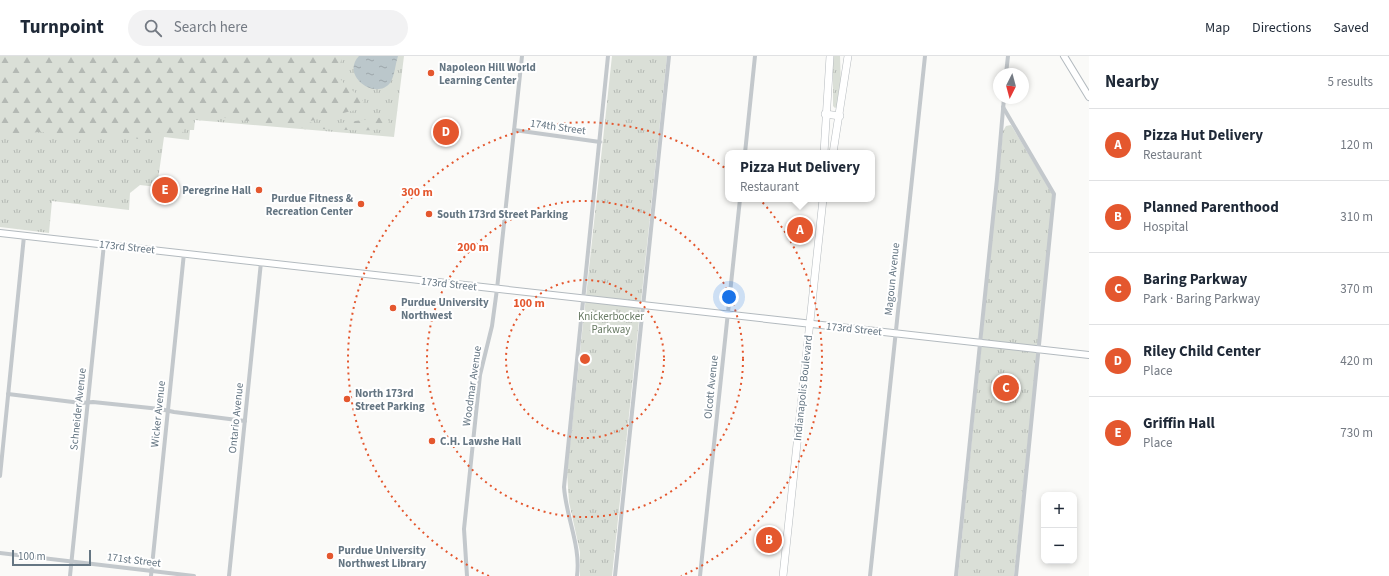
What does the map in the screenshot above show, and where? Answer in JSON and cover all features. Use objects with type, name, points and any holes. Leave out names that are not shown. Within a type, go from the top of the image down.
[{"type":"main road","points":[[824,150],[825,114],[830,56]]},
{"type":"main road","points":[[834,150],[848,56]]},
{"type":"main road","points":[[825,114],[840,116]]},
{"type":"main road","points":[[824,143],[835,144]]},
{"type":"main road","name":"Indianapolis Boulevard","points":[[783,576],[823,202]]},
{"type":"street","name":"Woodmar Avenue","points":[[467,576],[465,522],[480,375],[492,326],[497,289],[522,56]]},
{"type":"street","points":[[577,576],[577,550],[567,513],[564,487],[608,56]]},
{"type":"street","points":[[615,576],[669,56]]},
{"type":"street","points":[[745,150],[755,56]]},
{"type":"street","name":"Magoun Avenue","points":[[870,576],[925,56]]},
{"type":"street","points":[[1007,68],[1008,56]]},
{"type":"street","points":[[1064,56],[1089,97]]},
{"type":"street","points":[[956,576],[1003,104]]},
{"type":"street","points":[[1003,107],[1054,194],[1016,576]]},
{"type":"street","name":"174th Street","points":[[514,130],[600,142]]},
{"type":"street","name":"Olcott Avenue","points":[[700,576],[740,202]]},
{"type":"street","name":"173rd Street","points":[[0,233],[1089,355]]},
{"type":"street","points":[[0,476],[24,236]]},
{"type":"street","name":"Schneider Avenue","points":[[70,576],[104,244]]},
{"type":"street","name":"Wicker Avenue","points":[[151,574],[184,253]]},
{"type":"street","name":"Ontario Avenue","points":[[229,576],[261,262]]},
{"type":"street","points":[[8,394],[168,411],[245,421]]},
{"type":"street","name":"171st Street","points":[[0,553],[151,574],[194,576]]},
{"type":"green space","points":[[0,56],[404,56],[394,137],[195,120],[194,130],[190,130],[189,140],[164,137],[157,187],[140,185],[130,193],[129,210],[52,201],[49,233],[0,227]]},
{"type":"green space","points":[[0,56],[344,56],[339,66],[339,75],[342,81],[359,96],[363,102],[364,108],[306,122],[327,125],[384,117],[389,121],[388,126],[374,130],[331,130],[293,127],[198,115],[193,117],[182,133],[170,135],[153,132],[138,139],[114,133],[105,136],[85,137],[77,134],[39,132],[0,136]]},
{"type":"green space","name":"Knickerbocker Parkway","points":[[612,56],[667,56],[612,576],[580,576],[580,552],[569,502],[567,472]]},
{"type":"green space","points":[[833,56],[840,56],[841,86],[837,107],[835,108],[833,106]]},
{"type":"green space","points":[[1011,125],[1052,193],[1053,200],[1014,576],[958,576],[1003,131],[1006,126]]},
{"type":"water","points":[[359,56],[398,56],[390,83],[384,88],[377,89],[369,88],[362,84],[354,71],[354,64]]},
{"type":"place","name":"Napoleon Hill World Learning Center","points":[[431,73]]},
{"type":"place","name":"Riley Child Center","points":[[446,132]]},
{"type":"place","name":"Griffin Hall","points":[[165,190]]},
{"type":"place","name":"Peregrine Hall","points":[[259,190]]},
{"type":"place","name":"Purdue Fitness & Recreation Center","points":[[361,204]]},
{"type":"place","name":"South 173rd Street Parking","points":[[429,214]]},
{"type":"place","name":"Pizza Hut Delivery","points":[[800,230]]},
{"type":"place","name":"Purdue University Northwest","points":[[393,308]]},
{"type":"place","name":"Baring Parkway","points":[[1006,388]]},
{"type":"place","name":"North 173rd Street Parking","points":[[347,399]]},
{"type":"place","name":"C.H. Lawshe Hall","points":[[432,441]]},
{"type":"place","name":"Planned Parenthood","points":[[769,540]]},
{"type":"place","name":"Purdue University Northwest Library","points":[[330,556]]}]
